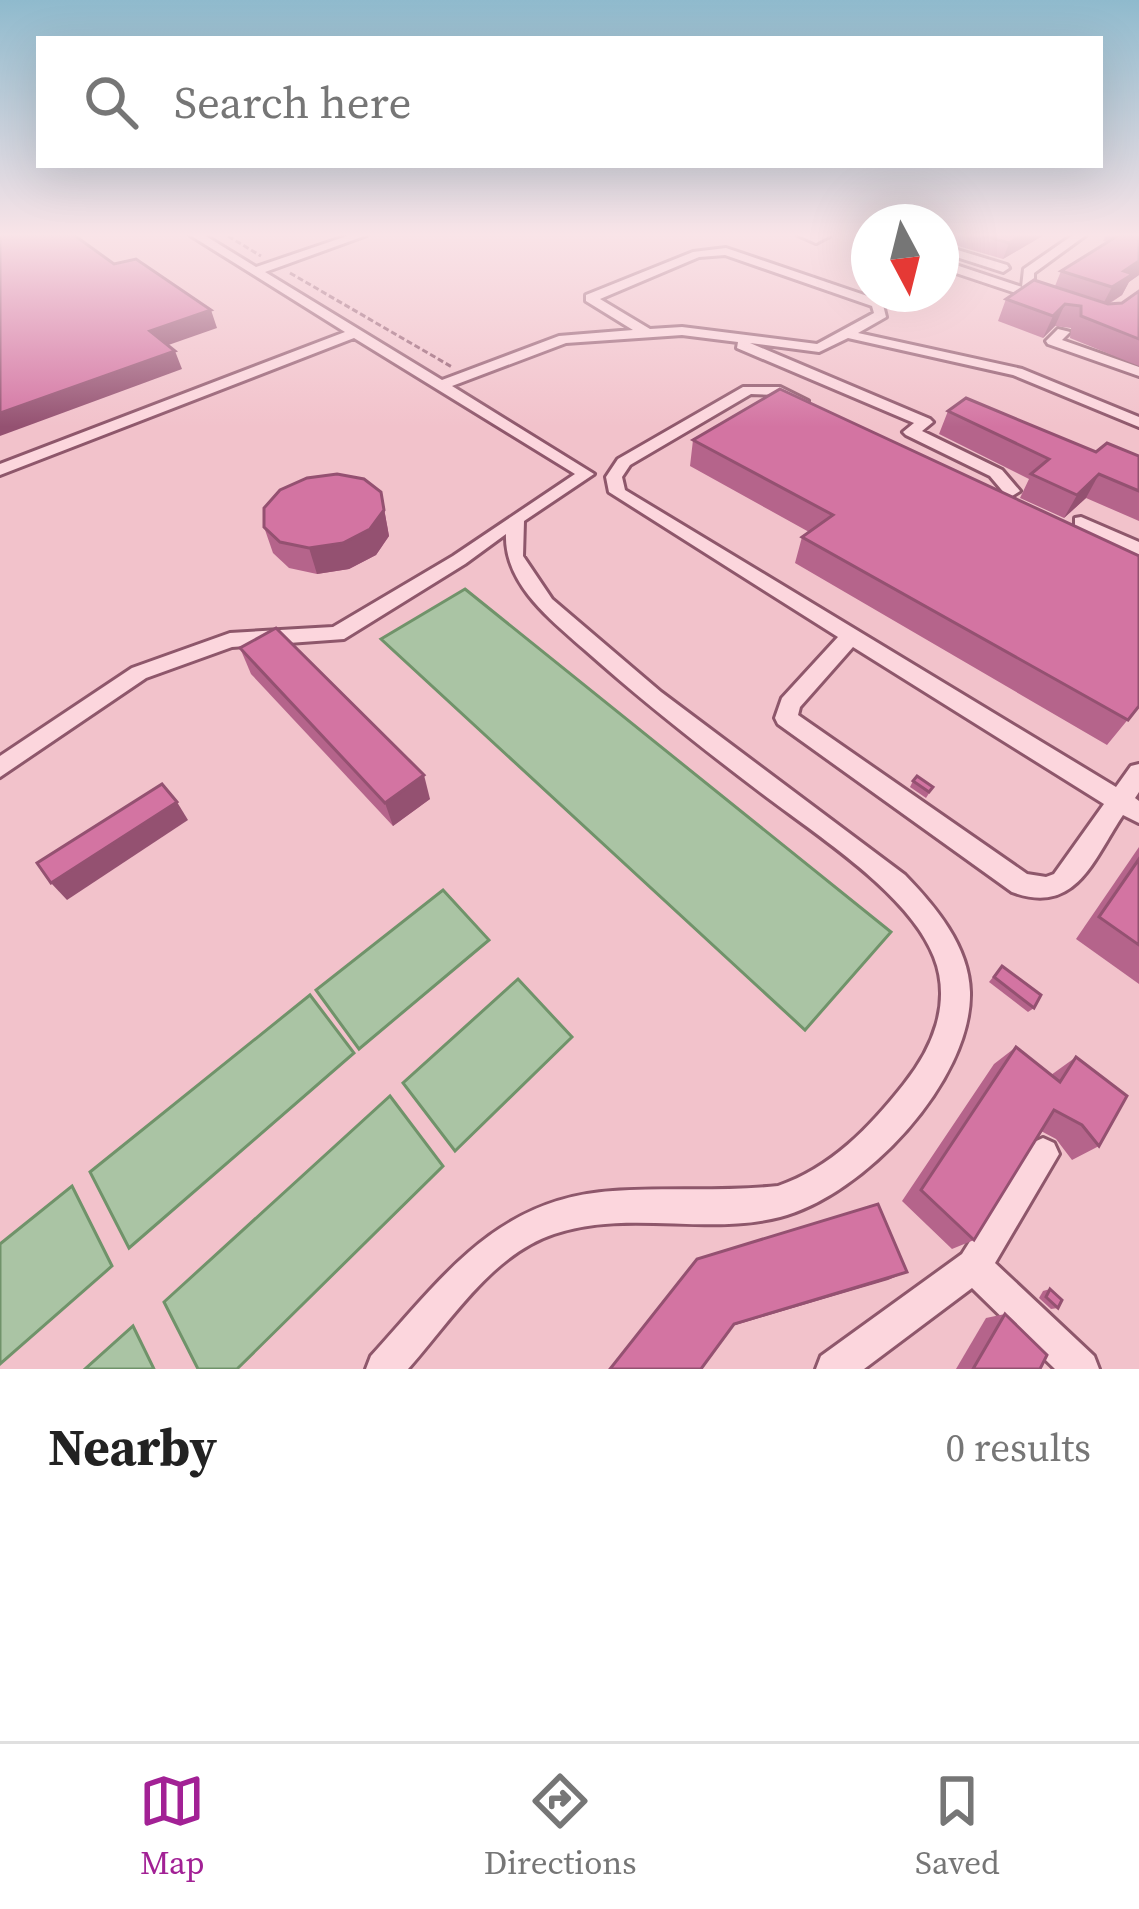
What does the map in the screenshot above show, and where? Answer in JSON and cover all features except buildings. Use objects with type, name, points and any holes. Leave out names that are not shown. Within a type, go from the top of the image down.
[{"type":"street","points":[[0,768],[139,673],[230,640],[337,634],[459,560],[586,474],[296,299]]},
{"type":"street","points":[[591,299],[645,332]]},
{"type":"street","points":[[792,366],[881,314],[878,304],[863,299]]},
{"type":"street","points":[[1047,299],[1066,305]]},
{"type":"street","points":[[441,385],[536,345],[645,332],[715,334],[819,348]]},
{"type":"street","points":[[1063,332],[1054,341],[1139,372]]},
{"type":"street","points":[[0,470],[352,334]]},
{"type":"street","points":[[715,334],[925,422],[911,432],[996,473],[1012,498],[991,495]]},
{"type":"street","points":[[846,334],[1017,372],[1139,422]]},
{"type":"street","points":[[822,412],[780,391],[748,390],[624,462],[614,477],[617,492],[1130,807]]},
{"type":"street","points":[[907,454],[970,485]]},
{"type":"street","points":[[384,1369],[505,1239],[552,1218],[601,1208],[779,1202],[824,1188],[864,1158],[944,1051],[956,997],[949,952],[927,916],[896,883],[653,698],[545,604],[514,556],[515,519]]},
{"type":"street","points":[[1081,522],[1139,549]]},
{"type":"street","points":[[1054,526],[1139,568]]},
{"type":"street","points":[[850,637],[790,704],[786,718],[1021,884],[1046,890],[1063,883],[1130,807],[1139,772]]},
{"type":"street","points":[[834,1369],[974,1266],[1042,1154]]},
{"type":"street","points":[[974,1266],[1082,1369]]},
{"type":"path","points":[[338,299],[463,370]]},
{"type":"shaded area","points":[[465,589],[891,932],[805,1030],[381,639]]},
{"type":"shaded area","points":[[443,890],[489,940],[359,1049],[316,990]]},
{"type":"shaded area","points":[[518,979],[572,1037],[455,1151],[403,1083]]},
{"type":"shaded area","points":[[310,995],[354,1053],[129,1248],[90,1172]]},
{"type":"shaded area","points":[[390,1096],[443,1166],[237,1369],[198,1369],[164,1302]]},
{"type":"shaded area","points":[[72,1186],[112,1266],[0,1364],[0,1244]]},
{"type":"shaded area","points":[[133,1326],[154,1369],[85,1369]]}]
